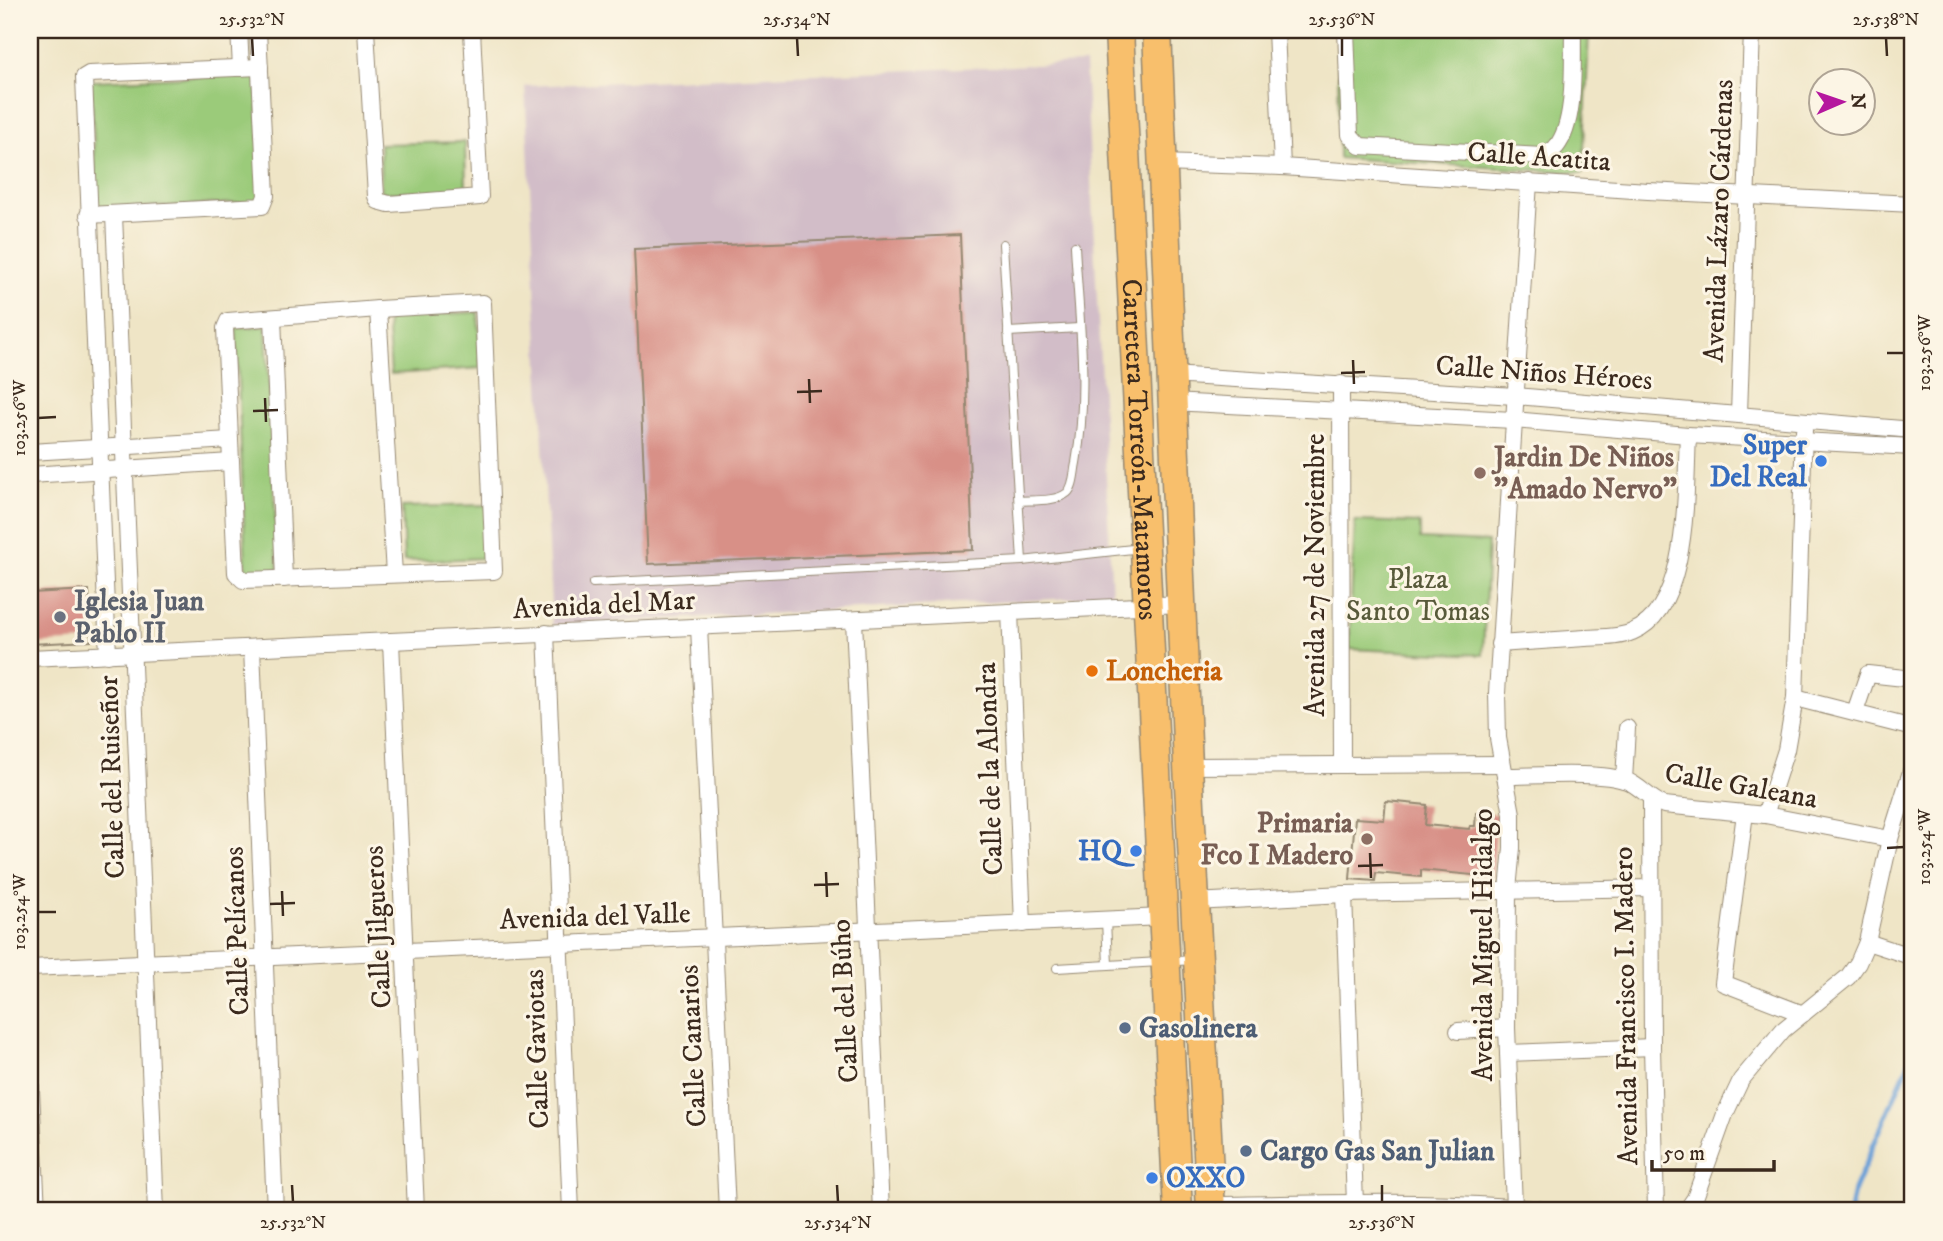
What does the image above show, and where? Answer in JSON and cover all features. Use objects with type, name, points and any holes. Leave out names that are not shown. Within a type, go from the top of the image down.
[{"type":"highway","name":"Carretera Torreón-Matamoros","points":[[1119,30],[1178,1211]]},
{"type":"highway","points":[[1157,30],[1194,902],[1211,1208]]},
{"type":"street","points":[[239,30],[241,68],[260,67]]},
{"type":"street","points":[[88,215],[262,206],[266,196],[258,30]]},
{"type":"street","points":[[366,30],[376,197],[378,201],[389,204],[480,197],[472,30]]},
{"type":"street","points":[[1276,30],[1282,167]]},
{"type":"street","points":[[1346,34],[1350,135],[1360,146],[1542,156],[1555,149],[1565,132],[1569,114],[1573,30]]},
{"type":"street","name":"Avenida Lázaro Cárdenas","points":[[1739,414],[1752,30]]},
{"type":"street","name":"Calle del Ruiseñor","points":[[108,655],[83,81],[86,74],[241,68]]},
{"type":"street","name":"Calle Acatita","points":[[1162,163],[1282,167],[1648,191],[1913,204]]},
{"type":"street","name":"Avenida Miguel Hidalgo","points":[[1514,1207],[1507,1028],[1508,890],[1512,814],[1498,738],[1497,693],[1529,182]]},
{"type":"street","name":"Calle del Ruiseñor","points":[[114,215],[156,1211]]},
{"type":"street","points":[[483,303],[494,571],[243,580],[236,573],[226,324],[233,320],[378,309],[483,303]]},
{"type":"street","points":[[378,309],[394,574]]},
{"type":"street","points":[[273,318],[284,579]]},
{"type":"street","name":"Calle Niños Héroes","points":[[1171,388],[1341,384],[1913,430]]},
{"type":"street","name":"Avenida 27 de Noviembre","points":[[1341,384],[1342,765]]},
{"type":"street","name":"Calle Niños Héroes","points":[[1171,388],[1340,410],[1513,420],[1688,435],[1913,447]]},
{"type":"street","points":[[1765,815],[1789,737],[1795,698],[1804,420]]},
{"type":"street","points":[[1499,644],[1610,637],[1632,633],[1647,624],[1672,587],[1679,562],[1688,435]]},
{"type":"street","points":[[30,452],[230,440]]},
{"type":"street","points":[[30,475],[231,462]]},
{"type":"street","name":"Avenida del Mar","points":[[30,659],[1181,604]]},
{"type":"street","name":"Calle de la Alondra","points":[[1010,612],[1023,924]]},
{"type":"street","name":"Calle del Búho","points":[[853,620],[881,1211]]},
{"type":"street","name":"Calle Canarios","points":[[699,627],[727,1211]]},
{"type":"street","name":"Calle Gaviotas","points":[[546,634],[570,1211]]},
{"type":"street","name":"Calle Jilgueros","points":[[391,641],[416,1211]]},
{"type":"street","name":"Calle Pelícanos","points":[[252,648],[275,1211]]},
{"type":"street","points":[[1855,712],[1868,674],[1913,679]]},
{"type":"street","points":[[1795,698],[1913,728]]},
{"type":"street","points":[[1624,780],[1627,728]]},
{"type":"street","name":"Calle Galeana","points":[[1188,766],[1342,765],[1597,776],[1633,783],[1651,800],[1672,806],[1765,815],[1890,839]]},
{"type":"street","points":[[1686,1211],[1695,1198],[1725,1114],[1741,1080],[1783,1030],[1848,977],[1858,963],[1867,942],[1890,839],[1913,765]]},
{"type":"street","name":"Avenida Francisco I. Madero","points":[[1651,800],[1651,1046],[1656,1211]]},
{"type":"street","points":[[1745,813],[1723,984],[1803,1014]]},
{"type":"street","points":[[1194,902],[1344,894],[1651,888]]},
{"type":"street","points":[[1344,894],[1355,1204]]},
{"type":"street","name":"Avenida del Valle","points":[[30,968],[1163,917]]},
{"type":"street","points":[[1867,942],[1913,957]]},
{"type":"street","points":[[1458,1031],[1507,1028]]},
{"type":"street","points":[[1508,1053],[1651,1046]]},
{"type":"street","points":[[30,1070],[37,1211]]},
{"type":"street","points":[[1211,1208],[1355,1204],[1387,1208],[1514,1207],[1553,1211]]},
{"type":"lane","points":[[1003,244],[1022,561]]},
{"type":"lane","points":[[1019,501],[1059,497],[1068,493],[1073,483],[1083,415],[1075,246]]},
{"type":"lane","points":[[1008,331],[1079,328]]},
{"type":"lane","points":[[593,583],[1022,561],[1144,548]]},
{"type":"lane","points":[[1106,920],[1108,965]]},
{"type":"lane","points":[[1057,968],[1197,960]]},
{"type":"shaded area","points":[[1085,63],[1112,596],[552,625],[525,86]]},
{"type":"green space","points":[[1338,30],[1589,30],[1583,173],[1339,158]]},
{"type":"green space","points":[[257,74],[262,202],[97,209],[91,81]]},
{"type":"green space","points":[[465,142],[466,191],[381,193],[380,144]]},
{"type":"green space","points":[[478,312],[481,368],[391,374],[387,318]]},
{"type":"green space","points":[[266,326],[278,570],[246,571],[236,328]]},
{"type":"green space","points":[[487,505],[488,558],[404,561],[402,507]]},
{"type":"green space","name":"Plaza Santo Tomas","points":[[1355,521],[1420,523],[1420,539],[1488,542],[1483,655],[1349,649]]},
{"type":"building","points":[[960,235],[973,550],[648,564],[634,249]]},
{"type":"building","name":"Iglesia Juan Pablo II","points":[[89,590],[91,641],[30,644],[30,593]]},
{"type":"building","points":[[1386,801],[1427,805],[1425,825],[1469,829],[1470,826],[1475,826],[1476,813],[1497,814],[1493,877],[1421,870],[1421,877],[1376,873],[1375,881],[1350,879],[1355,818],[1384,820]]},
{"type":"waterway","points":[[1850,1211],[1854,1190],[1913,1054]]},
{"type":"place","name":"Super Del Real","points":[[1821,461]]},
{"type":"place","name":"Jardin De Niños \"Amado Nervo\"","points":[[1480,473]]},
{"type":"place","name":"Iglesia Juan Pablo II","points":[[60,617]]},
{"type":"place","name":"Loncheria","points":[[1092,671]]},
{"type":"place","name":"Primaria Fco I Madero","points":[[1367,839]]},
{"type":"place","name":"HQ","points":[[1136,851]]},
{"type":"place","name":"Gasolinera","points":[[1125,1028]]},
{"type":"place","name":"Cargo Gas San Julian","points":[[1246,1151]]},
{"type":"place","name":"OXXO","points":[[1152,1178]]}]
